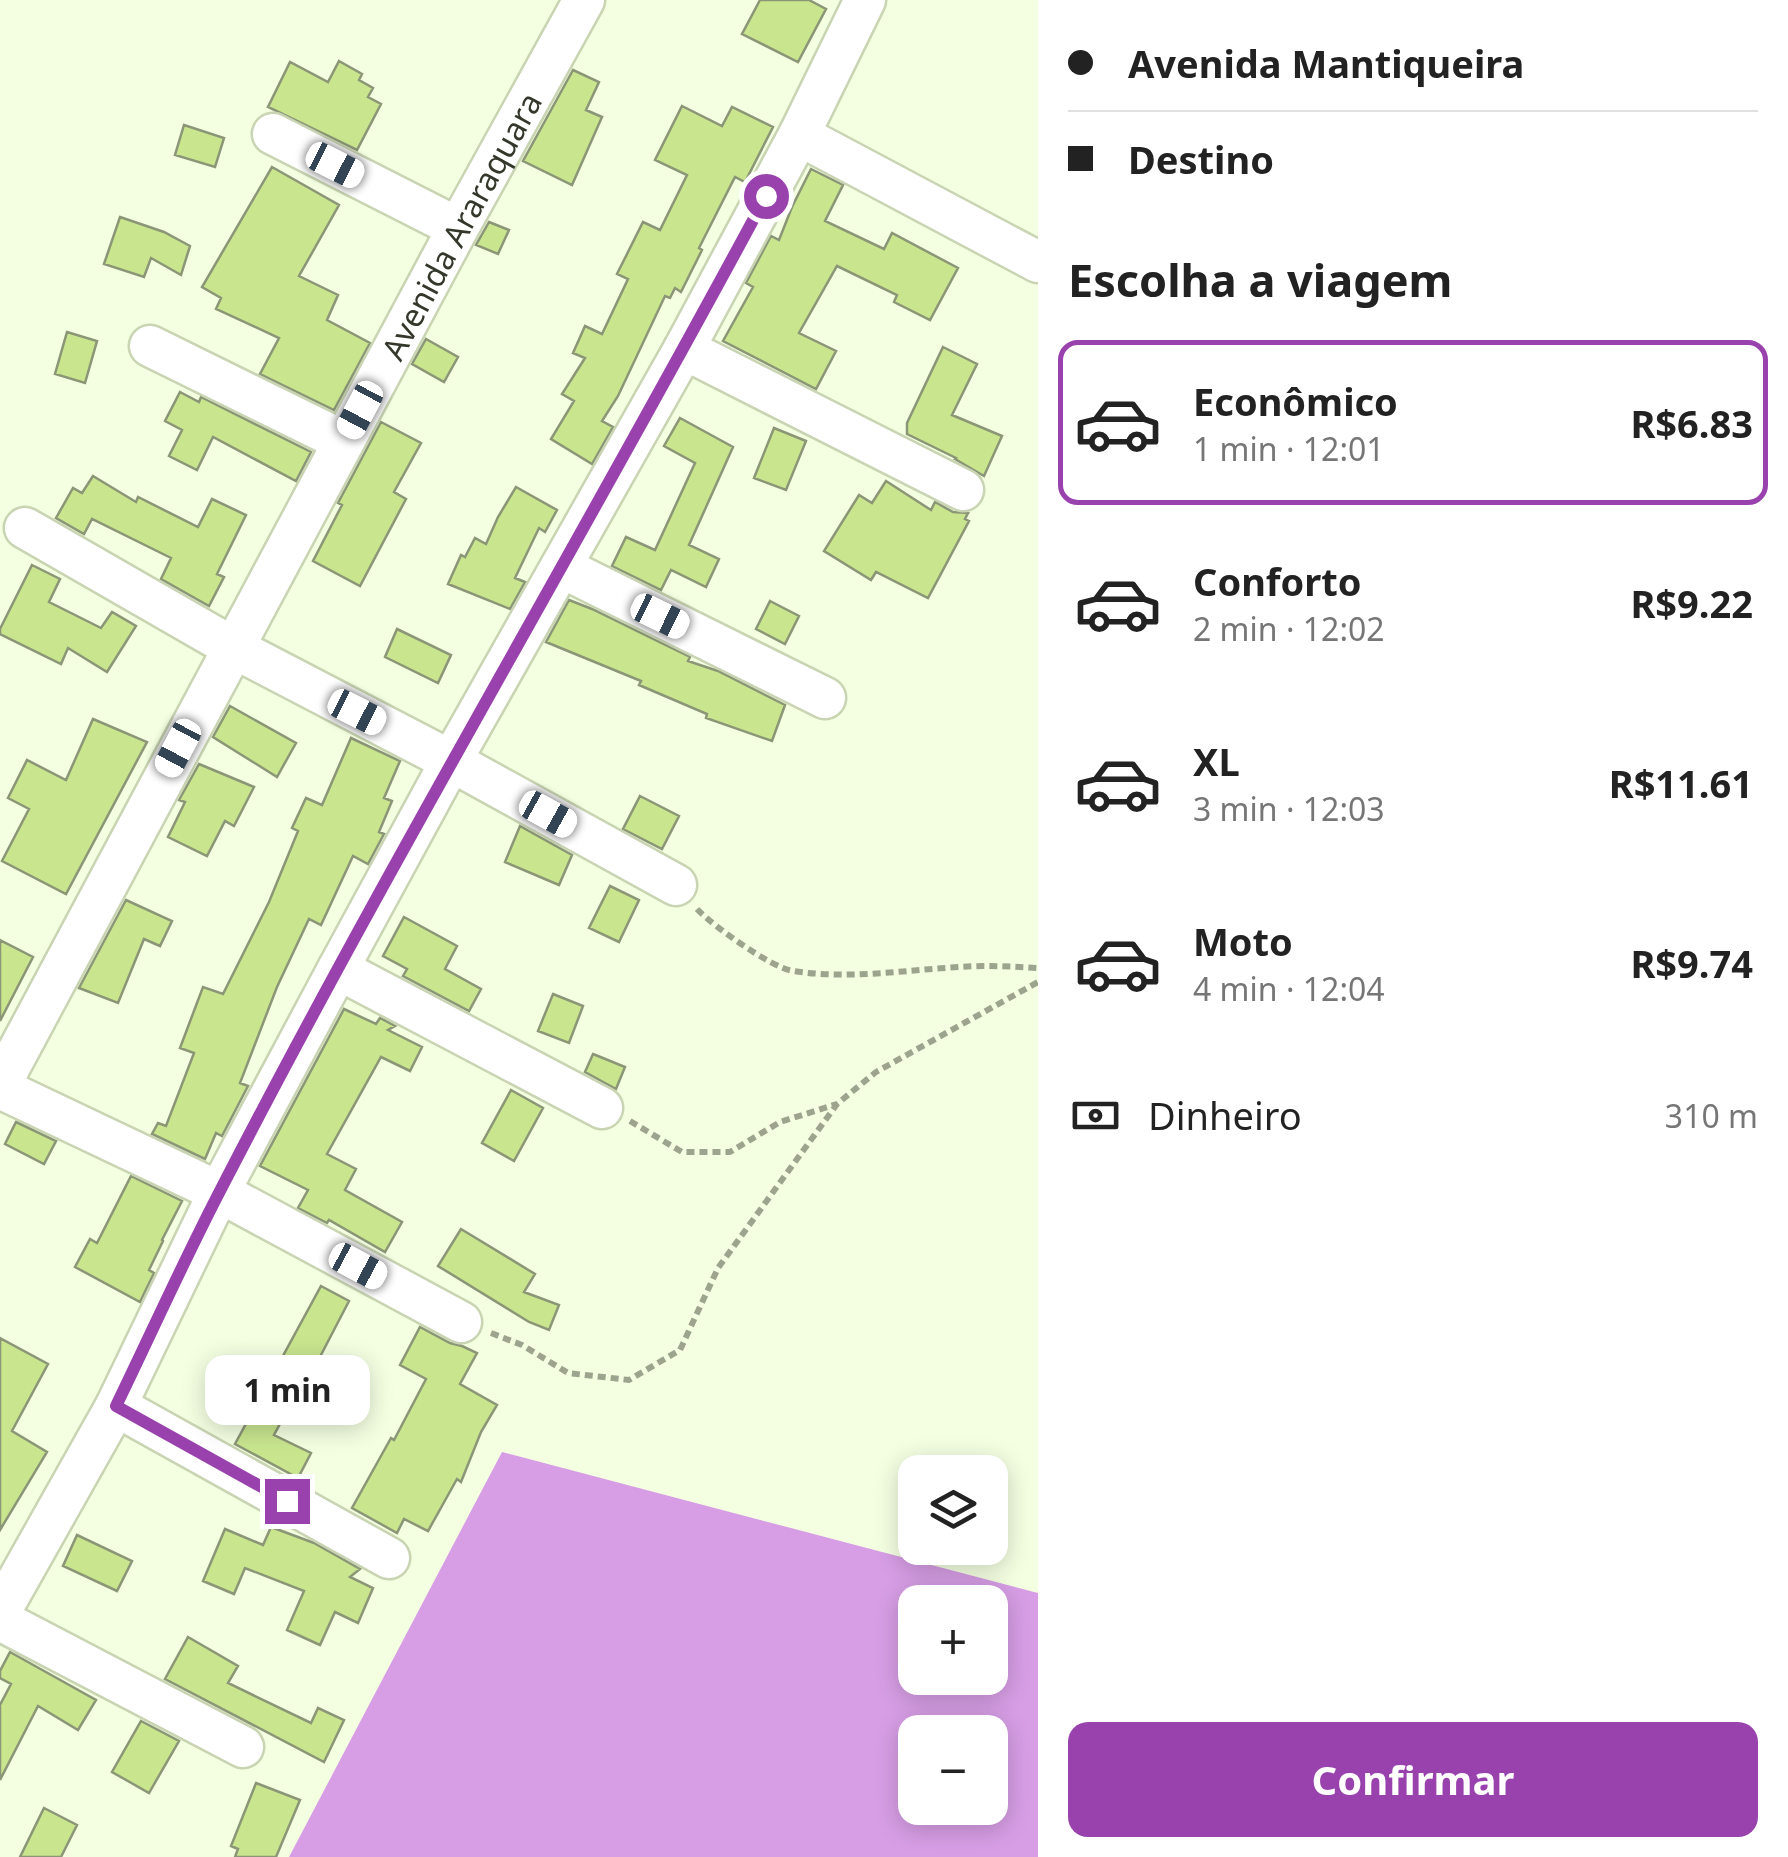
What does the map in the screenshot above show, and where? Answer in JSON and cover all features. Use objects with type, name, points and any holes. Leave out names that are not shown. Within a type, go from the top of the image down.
[{"type":"street","points":[[0,1612],[116,1406],[219,1192],[338,969],[684,349],[800,134],[865,0]]},
{"type":"street","name":"Avenida Araraquara","points":[[0,1087],[458,228],[569,5]]},
{"type":"street","points":[[273,134],[458,228]]},
{"type":"street","points":[[800,134],[1038,262]]},
{"type":"street","points":[[150,346],[343,441]]},
{"type":"street","points":[[684,349],[963,490]]},
{"type":"street","points":[[25,528],[232,647],[676,885]]},
{"type":"street","points":[[561,568],[825,698]]},
{"type":"street","points":[[338,969],[602,1108]]},
{"type":"street","points":[[0,1087],[219,1192],[462,1322]]},
{"type":"street","points":[[116,1406],[389,1558]]},
{"type":"street","points":[[0,1620],[243,1746]]},
{"type":"path","points":[[676,885],[705,917],[751,950],[789,970],[867,975],[983,966],[1038,968]]},
{"type":"path","points":[[462,1322],[522,1345],[568,1373],[628,1380],[680,1350],[718,1268],[838,1104],[876,1072],[1038,982]]},
{"type":"path","points":[[602,1108],[682,1152],[730,1152],[780,1122],[838,1104]]},
{"type":"shaded area","points":[[502,1452],[898,1556],[898,1565],[932,1565],[1008,1585],[898,1585],[898,1695],[1008,1695],[1008,1585],[1038,1593],[1038,1857],[289,1857]]},
{"type":"building","points":[[760,0],[809,0],[826,9],[798,62],[742,34]]},
{"type":"building","points":[[339,61],[362,74],[359,80],[373,88],[368,97],[381,104],[357,150],[268,107],[290,62],[328,82]]},
{"type":"building","points":[[573,70],[599,82],[586,110],[602,117],[572,185],[523,161]]},
{"type":"building","points":[[682,106],[722,126],[732,107],[773,127],[745,182],[735,177],[681,292],[675,288],[670,298],[665,296],[618,396],[602,421],[613,427],[592,464],[551,439],[574,401],[562,394],[585,358],[573,353],[585,326],[602,334],[628,279],[617,274],[643,222],[660,230],[687,175],[655,160]]},
{"type":"building","points":[[184,125],[224,138],[215,167],[175,155]]},
{"type":"building","points":[[272,167],[339,205],[299,276],[338,295],[327,320],[370,343],[334,410],[260,374],[279,338],[216,309],[221,298],[202,287]]},
{"type":"building","points":[[811,169],[843,185],[825,221],[884,249],[892,233],[958,268],[930,320],[894,302],[897,295],[837,266],[799,333],[836,351],[816,389],[723,341],[753,287],[746,283],[771,236],[779,240]]},
{"type":"building","points":[[120,217],[190,246],[181,275],[151,258],[144,277],[104,264]]},
{"type":"building","points":[[489,222],[509,230],[498,254],[476,245]]},
{"type":"building","points":[[67,332],[97,341],[85,383],[55,374]]},
{"type":"building","points":[[426,339],[458,357],[444,382],[412,364]]},
{"type":"building","points":[[943,347],[977,364],[952,415],[1002,436],[984,476],[907,434],[907,423]]},
{"type":"building","points":[[180,392],[199,402],[201,397],[311,452],[296,481],[213,437],[197,470],[169,456],[182,430],[165,421]]},
{"type":"building","points":[[680,418],[733,447],[689,545],[719,559],[706,587],[671,570],[661,590],[612,566],[626,537],[655,550],[695,463],[664,446]]},
{"type":"building","points":[[381,422],[421,443],[394,492],[406,499],[360,586],[313,561],[342,505],[338,503]]},
{"type":"building","points":[[774,428],[806,441],[786,490],[754,478]]},
{"type":"building","points":[[93,476],[136,502],[138,497],[198,527],[212,499],[246,515],[217,574],[224,577],[209,606],[161,579],[171,558],[92,519],[84,534],[56,518],[73,488],[82,493]]},
{"type":"building","points":[[886,481],[931,510],[935,502],[953,512],[968,513],[965,519],[969,521],[928,598],[876,572],[871,580],[824,551],[859,495],[872,503]]},
{"type":"building","points":[[516,487],[557,510],[545,532],[539,528],[515,578],[525,582],[510,609],[448,584],[461,555],[465,557],[475,538],[486,544]]},
{"type":"building","points":[[32,565],[60,579],[49,602],[101,628],[112,612],[136,626],[107,672],[68,648],[61,664],[0,634]]},
{"type":"building","points":[[569,600],[785,705],[772,741],[706,718],[707,714],[639,685],[641,681],[546,642]]},
{"type":"building","points":[[770,601],[799,616],[785,644],[756,629]]},
{"type":"building","points":[[397,629],[451,655],[438,683],[385,657]]},
{"type":"building","points":[[230,706],[296,743],[277,777],[213,737]]},
{"type":"building","points":[[93,719],[147,742],[66,894],[2,861],[29,809],[8,798],[27,760],[66,780]]},
{"type":"building","points":[[351,738],[400,761],[384,798],[392,801],[379,832],[384,834],[368,864],[353,856],[321,925],[309,919],[277,987],[240,1083],[248,1086],[222,1136],[216,1133],[205,1159],[152,1134],[158,1123],[166,1126],[194,1053],[180,1048],[203,987],[223,994],[269,902],[298,831],[292,828],[306,798],[322,805]]},
{"type":"building","points":[[199,764],[254,787],[234,826],[225,821],[207,856],[168,837],[185,802],[179,800]]},
{"type":"building","points":[[640,796],[679,816],[662,849],[623,829]]},
{"type":"building","points":[[520,826],[572,855],[559,885],[505,862]]},
{"type":"building","points":[[610,886],[639,900],[619,942],[589,928]]},
{"type":"building","points":[[126,900],[172,921],[160,946],[144,939],[118,1003],[79,988]]},
{"type":"building","points":[[404,917],[457,946],[445,969],[481,989],[469,1011],[403,976],[407,969],[383,956]]},
{"type":"building","points":[[0,940],[33,957],[0,1021]]},
{"type":"building","points":[[553,994],[583,1006],[569,1043],[538,1031]]},
{"type":"building","points":[[344,1009],[376,1024],[380,1018],[395,1026],[388,1030],[422,1047],[410,1071],[381,1057],[327,1154],[356,1169],[345,1190],[402,1222],[385,1252],[329,1220],[327,1223],[298,1208],[308,1190],[260,1166]]},
{"type":"building","points":[[593,1054],[625,1067],[616,1089],[585,1072]]},
{"type":"building","points":[[511,1090],[543,1108],[514,1161],[482,1143]]},
{"type":"building","points":[[16,1122],[56,1141],[44,1164],[5,1144]]},
{"type":"building","points":[[131,1176],[182,1201],[149,1270],[154,1273],[140,1302],[75,1267],[90,1239],[97,1243]]},
{"type":"building","points":[[461,1229],[535,1274],[524,1292],[559,1305],[549,1330],[529,1322],[438,1266]]},
{"type":"building","points":[[321,1286],[349,1301],[274,1435],[311,1453],[298,1478],[235,1444]]},
{"type":"building","points":[[420,1327],[477,1353],[460,1384],[497,1405],[481,1432],[461,1482],[457,1479],[428,1531],[404,1519],[397,1533],[352,1508],[426,1379],[400,1365]]},
{"type":"building","points":[[0,1338],[48,1364],[12,1431],[47,1452],[0,1530]]},
{"type":"building","points":[[271,1527],[314,1543],[360,1569],[350,1577],[373,1588],[358,1623],[335,1612],[320,1645],[287,1630],[304,1591],[245,1568],[234,1594],[203,1581],[225,1529],[263,1545]]},
{"type":"building","points":[[77,1535],[132,1561],[117,1591],[63,1566]]},
{"type":"building","points":[[188,1637],[238,1666],[228,1683],[311,1723],[318,1708],[344,1720],[324,1762],[165,1679]]},
{"type":"building","points":[[10,1652],[96,1700],[78,1730],[38,1706],[0,1780],[0,1705],[11,1684],[0,1678],[0,1671]]},
{"type":"building","points":[[141,1721],[179,1741],[149,1793],[112,1772]]},
{"type":"building","points":[[256,1783],[300,1800],[276,1857],[235,1857],[238,1849],[231,1846]]},
{"type":"building","points":[[44,1808],[77,1825],[61,1857],[20,1857]]},
{"type":"route","points":[[287,1501],[116,1406],[219,1192],[338,969],[766,196]]}]
